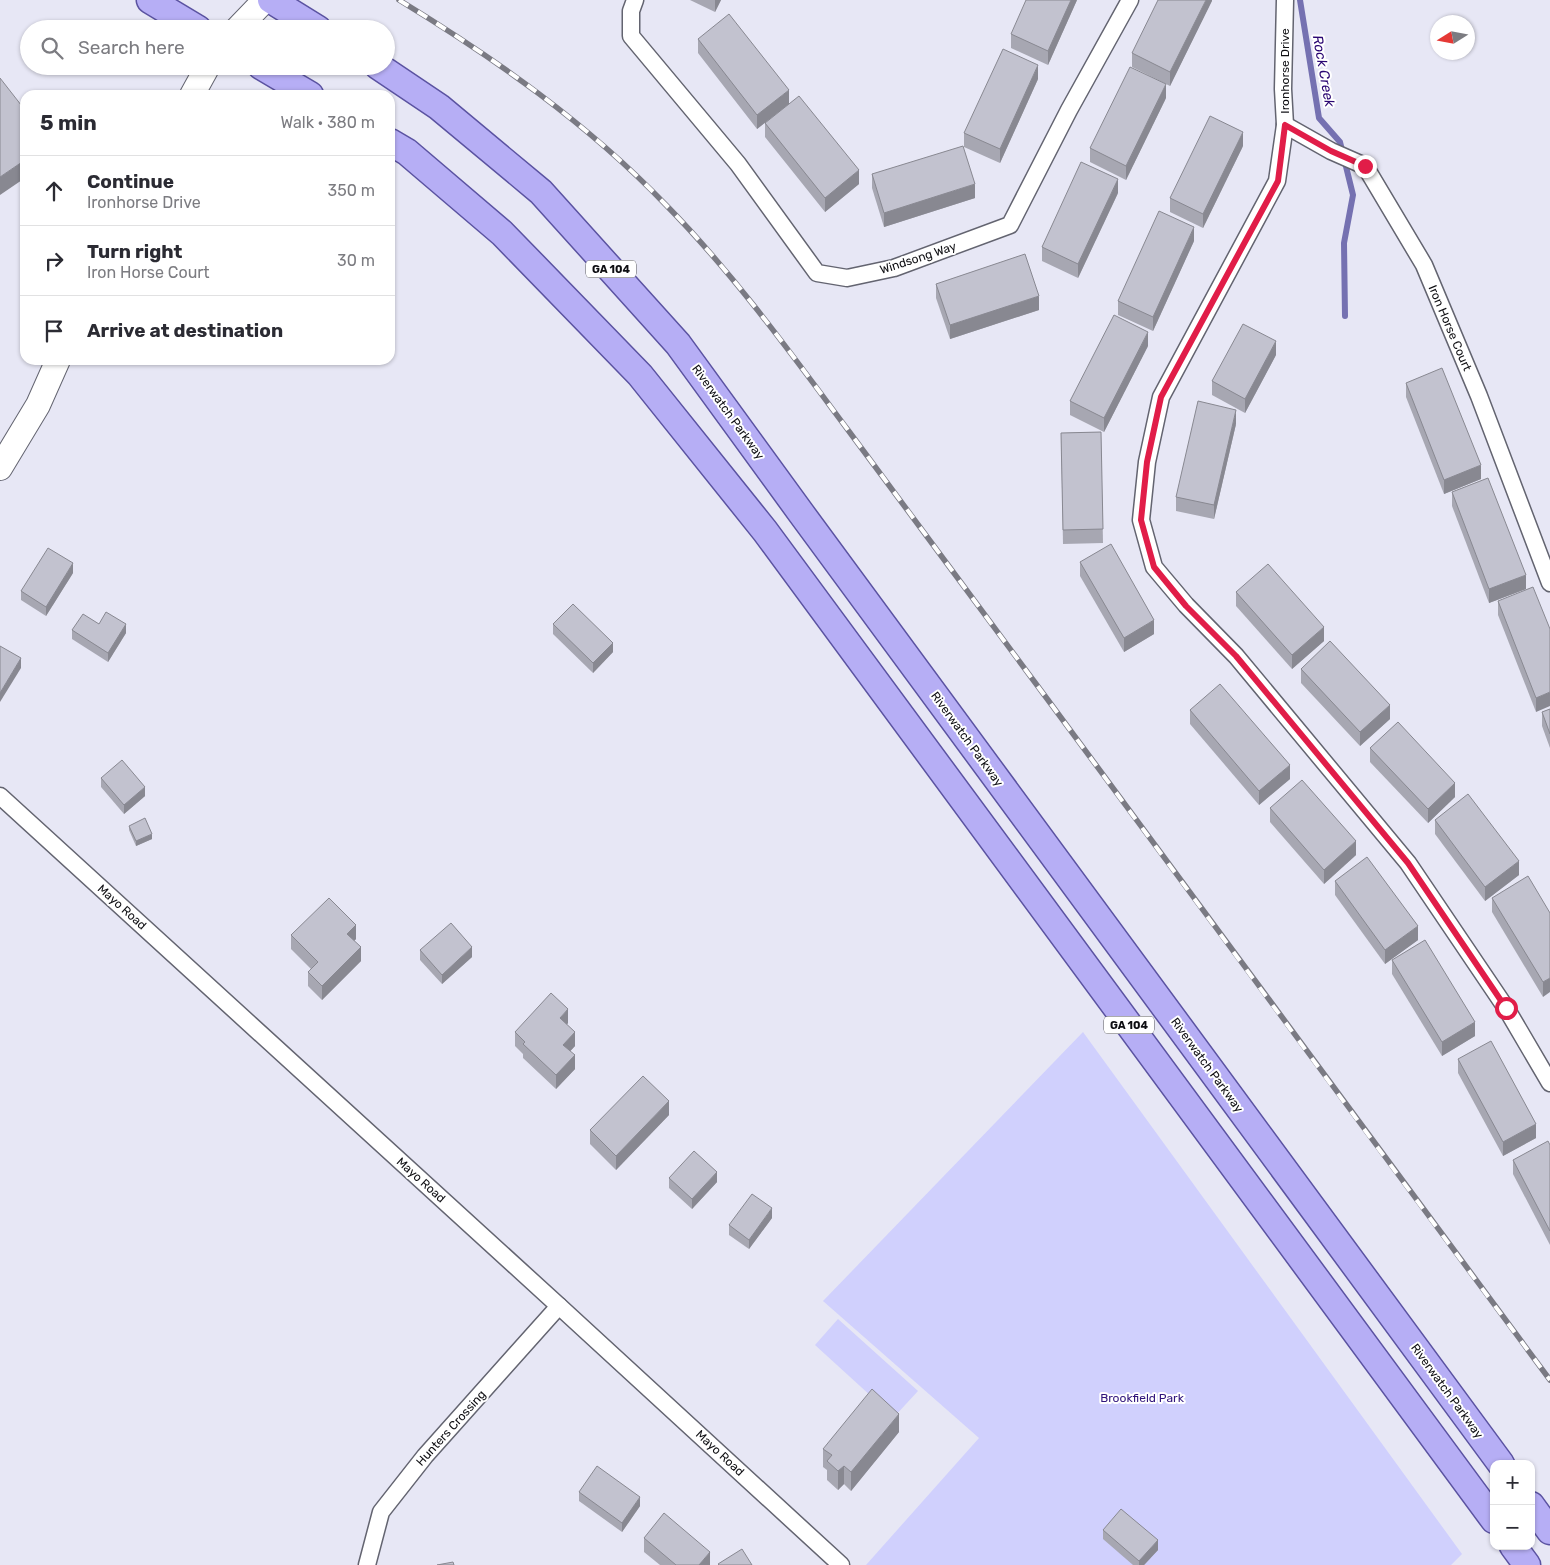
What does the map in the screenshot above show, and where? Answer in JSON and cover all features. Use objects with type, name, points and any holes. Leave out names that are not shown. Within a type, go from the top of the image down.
[{"type":"main road","points":[[150,0],[183,20]]},
{"type":"main road","points":[[271,0],[303,20]]},
{"type":"main road","points":[[276,75],[302,90]]},
{"type":"main road","name":"Riverwatch Parkway","points":[[391,75],[439,107],[541,192],[678,344],[1498,1460]]},
{"type":"main road","name":"GA 104","points":[[395,145],[407,152],[502,232],[640,375],[765,530],[1490,1515]]},
{"type":"main road","points":[[1535,1510],[1550,1531]]},
{"type":"main road","points":[[1516,1550],[1527,1565]]},
{"type":"street","points":[[231,20],[239,0]]},
{"type":"street","points":[[246,20],[265,0]]},
{"type":"street","name":"Windsong Way","points":[[635,0],[631,11],[631,36],[738,164],[817,273],[847,278],[894,268],[1010,225],[1130,0]]},
{"type":"street","name":"Ironhorse Drive","points":[[1285,0],[1283,89],[1285,125],[1278,181],[1161,397],[1147,462],[1141,520],[1154,567],[1186,606],[1236,656],[1408,863],[1506,1008],[1550,1083]]},
{"type":"street","points":[[195,90],[203,75]]},
{"type":"street","name":"Iron Horse Court","points":[[1285,125],[1331,151],[1365,166],[1424,265],[1478,396],[1550,582]]},
{"type":"street","points":[[0,468],[38,404],[56,365]]},
{"type":"street","name":"Mayo Road","points":[[0,796],[841,1565]]},
{"type":"street","name":"Hunters Crossing","points":[[367,1565],[381,1512],[425,1456],[559,1306]]},
{"type":"green space","name":"Brookfield Park","points":[[1083,1032],[1462,1554],[1451,1565],[866,1565],[979,1438],[823,1301]]},
{"type":"green space","points":[[838,1319],[918,1391],[894,1417],[815,1345]]},
{"type":"building","points":[[1026,0],[1071,0],[1048,51],[1011,34]]},
{"type":"building","points":[[1158,0],[1206,0],[1170,72],[1132,53]]},
{"type":"building","points":[[729,14],[789,90],[757,115],[698,39]]},
{"type":"building","points":[[1003,49],[1038,65],[1000,149],[964,133]]},
{"type":"building","points":[[1130,67],[1166,84],[1126,166],[1090,148]]},
{"type":"building","points":[[0,78],[20,104],[20,163],[0,177]]},
{"type":"building","points":[[799,96],[859,170],[825,198],[765,123]]},
{"type":"building","points":[[1210,116],[1243,132],[1203,214],[1170,198]]},
{"type":"building","points":[[963,146],[975,184],[884,213],[872,174]]},
{"type":"building","points":[[1081,162],[1118,179],[1078,264],[1042,247]]},
{"type":"building","points":[[1159,211],[1194,227],[1153,317],[1118,301]]},
{"type":"building","points":[[1025,254],[1039,296],[950,325],[936,284]]},
{"type":"building","points":[[1114,315],[1148,332],[1104,418],[1070,401]]},
{"type":"building","points":[[1243,324],[1276,341],[1245,399],[1212,381]]},
{"type":"building","points":[[1442,368],[1481,465],[1444,480],[1406,383]]},
{"type":"building","points":[[1198,401],[1236,410],[1214,505],[1176,497]]},
{"type":"building","points":[[1101,432],[1103,529],[1063,530],[1061,433]]},
{"type":"building","points":[[1488,478],[1526,575],[1489,589],[1452,492]]},
{"type":"building","points":[[1111,544],[1154,620],[1124,638],[1080,562]]},
{"type":"building","points":[[48,548],[73,563],[46,607],[21,591]]},
{"type":"building","points":[[1268,564],[1324,627],[1292,655],[1236,592]]},
{"type":"building","points":[[1533,587],[1550,629],[1550,692],[1536,698],[1498,601]]},
{"type":"building","points":[[573,604],[613,643],[593,663],[553,624]]},
{"type":"building","points":[[106,612],[126,624],[108,653],[72,630],[83,614],[99,624]]},
{"type":"building","points":[[1330,641],[1390,705],[1360,732],[1301,669]]},
{"type":"building","points":[[0,646],[21,658],[0,693]]},
{"type":"building","points":[[1220,684],[1290,765],[1259,791],[1190,710]]},
{"type":"building","points":[[1550,709],[1550,734],[1542,712]]},
{"type":"building","points":[[1398,722],[1455,783],[1428,809],[1370,748]]},
{"type":"building","points":[[122,760],[145,787],[124,805],[101,778]]},
{"type":"building","points":[[1302,780],[1356,841],[1324,870],[1270,808]]},
{"type":"building","points":[[1468,794],[1519,861],[1485,887],[1435,820]]},
{"type":"building","points":[[145,818],[152,834],[136,841],[129,826]]},
{"type":"building","points":[[1367,857],[1418,926],[1385,950],[1335,881]]},
{"type":"building","points":[[1528,876],[1550,913],[1550,978],[1543,982],[1492,898]]},
{"type":"building","points":[[329,898],[356,925],[347,934],[361,947],[322,986],[308,972],[318,962],[291,935]]},
{"type":"building","points":[[451,923],[472,947],[442,975],[420,950]]},
{"type":"building","points":[[1425,940],[1475,1022],[1442,1042],[1392,960]]},
{"type":"building","points":[[551,993],[568,1009],[560,1018],[575,1032],[563,1045],[575,1055],[556,1075],[523,1044],[525,1042],[515,1032]]},
{"type":"building","points":[[1491,1041],[1536,1124],[1503,1142],[1458,1059]]},
{"type":"building","points":[[643,1076],[669,1101],[616,1156],[590,1130]]},
{"type":"building","points":[[1548,1141],[1550,1145],[1550,1231],[1513,1160]]},
{"type":"building","points":[[694,1151],[717,1172],[692,1199],[669,1178]]},
{"type":"building","points":[[752,1194],[772,1208],[749,1240],[729,1225]]},
{"type":"building","points":[[872,1389],[899,1414],[851,1472],[844,1466],[838,1471],[827,1461],[832,1455],[823,1449]]},
{"type":"building","points":[[597,1466],[640,1497],[622,1523],[579,1492]]},
{"type":"building","points":[[1121,1509],[1158,1540],[1139,1561],[1103,1530]]},
{"type":"building","points":[[664,1513],[710,1552],[699,1565],[676,1565],[644,1538]]},
{"type":"building","points":[[742,1549],[752,1565],[718,1564]]},
{"type":"building","points":[[453,1562],[454,1565],[437,1565]]},
{"type":"waterway","name":"Rock Creek","points":[[1300,0],[1319,118],[1340,142],[1353,195],[1344,243],[1345,316]]},
{"type":"railway","points":[[399,0],[470,45],[572,119],[635,174],[714,257],[783,342],[1550,1380]]},
{"type":"route","points":[[1365,166],[1331,151],[1285,125],[1278,181],[1161,397],[1147,462],[1141,520],[1154,567],[1186,606],[1236,656],[1408,863],[1506,1008]]}]
